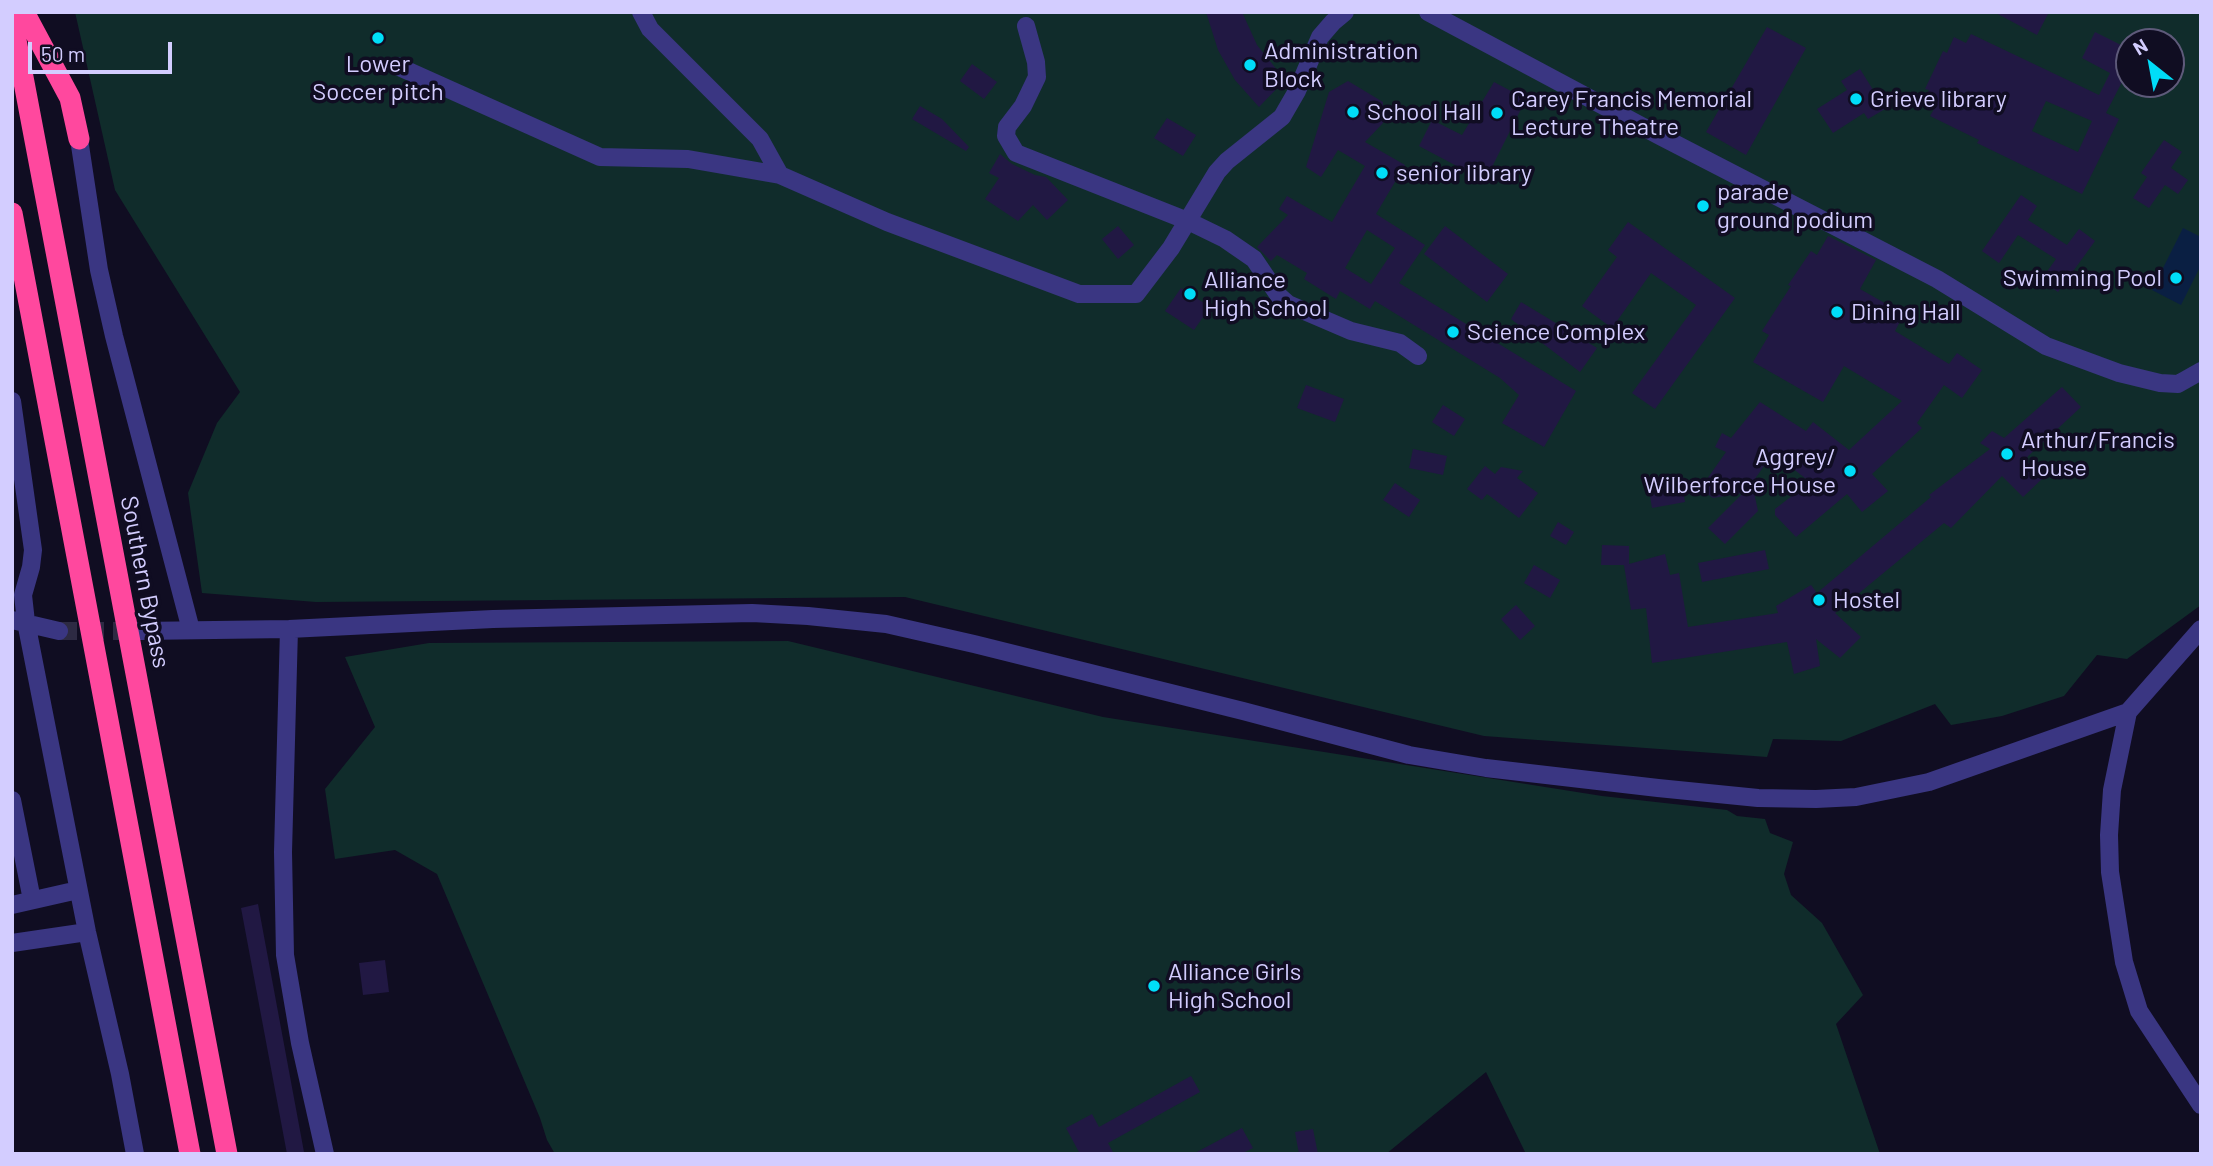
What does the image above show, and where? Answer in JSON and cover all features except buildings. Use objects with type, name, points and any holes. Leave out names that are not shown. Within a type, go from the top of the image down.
[{"type":"highway","points":[[24,12],[70,98],[79,139]]},
{"type":"highway","name":"Southern Bypass","points":[[12,19],[227,1154]]},
{"type":"highway","points":[[12,213],[190,1154]]},
{"type":"street","points":[[641,12],[650,29],[760,139],[780,175]]},
{"type":"street","points":[[397,66],[600,157],[688,159],[780,175],[887,222],[1079,294],[1136,294],[1171,248],[1217,172],[1282,117],[1321,37],[1345,12]]},
{"type":"street","points":[[1428,12],[1648,130],[1937,279],[2046,346],[2119,373],[2160,383],[2178,384],[2201,371]]},
{"type":"street","points":[[1027,26],[1037,77],[1023,106],[1007,127],[1006,136],[1016,153],[1188,221],[1225,239],[1254,259],[1279,296],[1288,304],[1351,331],[1400,343],[1418,356]]},
{"type":"street","points":[[79,139],[99,270],[111,323],[191,631]]},
{"type":"street","points":[[12,401],[33,550],[19,621],[120,1074],[135,1154]]},
{"type":"street","points":[[140,631],[289,629],[493,619],[752,613],[886,624],[1243,711],[1409,755],[1486,768],[1758,798],[1815,799],[1856,797],[1929,782],[2128,712],[2201,629]]},
{"type":"street","points":[[19,621],[60,631]]},
{"type":"street","points":[[289,629],[283,852],[285,955],[300,1043],[325,1154]]},
{"type":"street","points":[[2128,712],[2112,790],[2109,835],[2110,872],[2124,962],[2139,1011],[2201,1105]]},
{"type":"street","points":[[12,800],[32,900]]},
{"type":"street","points":[[12,905],[78,891]]},
{"type":"street","points":[[12,943],[87,932]]},
{"type":"green space","name":"Alliance High School","points":[[75,12],[2201,12],[2201,605],[2127,659],[2097,655],[2064,696],[2002,716],[1951,725],[1935,704],[1841,741],[1773,739],[1767,757],[1484,736],[905,597],[316,602],[202,593],[188,493],[217,423],[240,392],[115,190]]},
{"type":"green space","name":"Alliance Girls High School","points":[[788,641],[1103,717],[1602,796],[1727,810],[1737,816],[1765,819],[1770,833],[1793,842],[1784,874],[1791,895],[1822,923],[1863,995],[1836,1024],[1880,1154],[1526,1154],[1486,1072],[1386,1154],[555,1154],[437,874],[395,850],[335,859],[325,789],[375,727],[345,657],[429,643]]},
{"type":"water","name":"Swimming Pool","points":[[2183,228],[2201,237],[2201,265],[2181,305],[2152,290]]},
{"type":"tunnel","points":[[59,631],[140,631]]},
{"type":"place","name":"Lower Soccer pitch","points":[[378,38]]},
{"type":"place","name":"Administration Block","points":[[1250,65]]},
{"type":"place","name":"Grieve library","points":[[1856,99]]},
{"type":"place","name":"School Hall","points":[[1353,112]]},
{"type":"place","name":"Carey Francis Memorial Lecture Theatre","points":[[1497,113]]},
{"type":"place","name":"senior library","points":[[1382,173]]},
{"type":"place","name":"parade ground podium","points":[[1703,206]]},
{"type":"place","name":"Swimming Pool","points":[[2176,278]]},
{"type":"place","name":"Alliance High School","points":[[1190,294]]},
{"type":"place","name":"Dining Hall","points":[[1837,312]]},
{"type":"place","name":"Science Complex","points":[[1453,332]]},
{"type":"place","name":"Arthur/Francis House","points":[[2007,454]]},
{"type":"place","name":"Aggrey/ Wilberforce House","points":[[1850,471]]},
{"type":"place","name":"Hostel","points":[[1819,600]]},
{"type":"place","name":"Alliance Girls High School","points":[[1154,986]]}]
